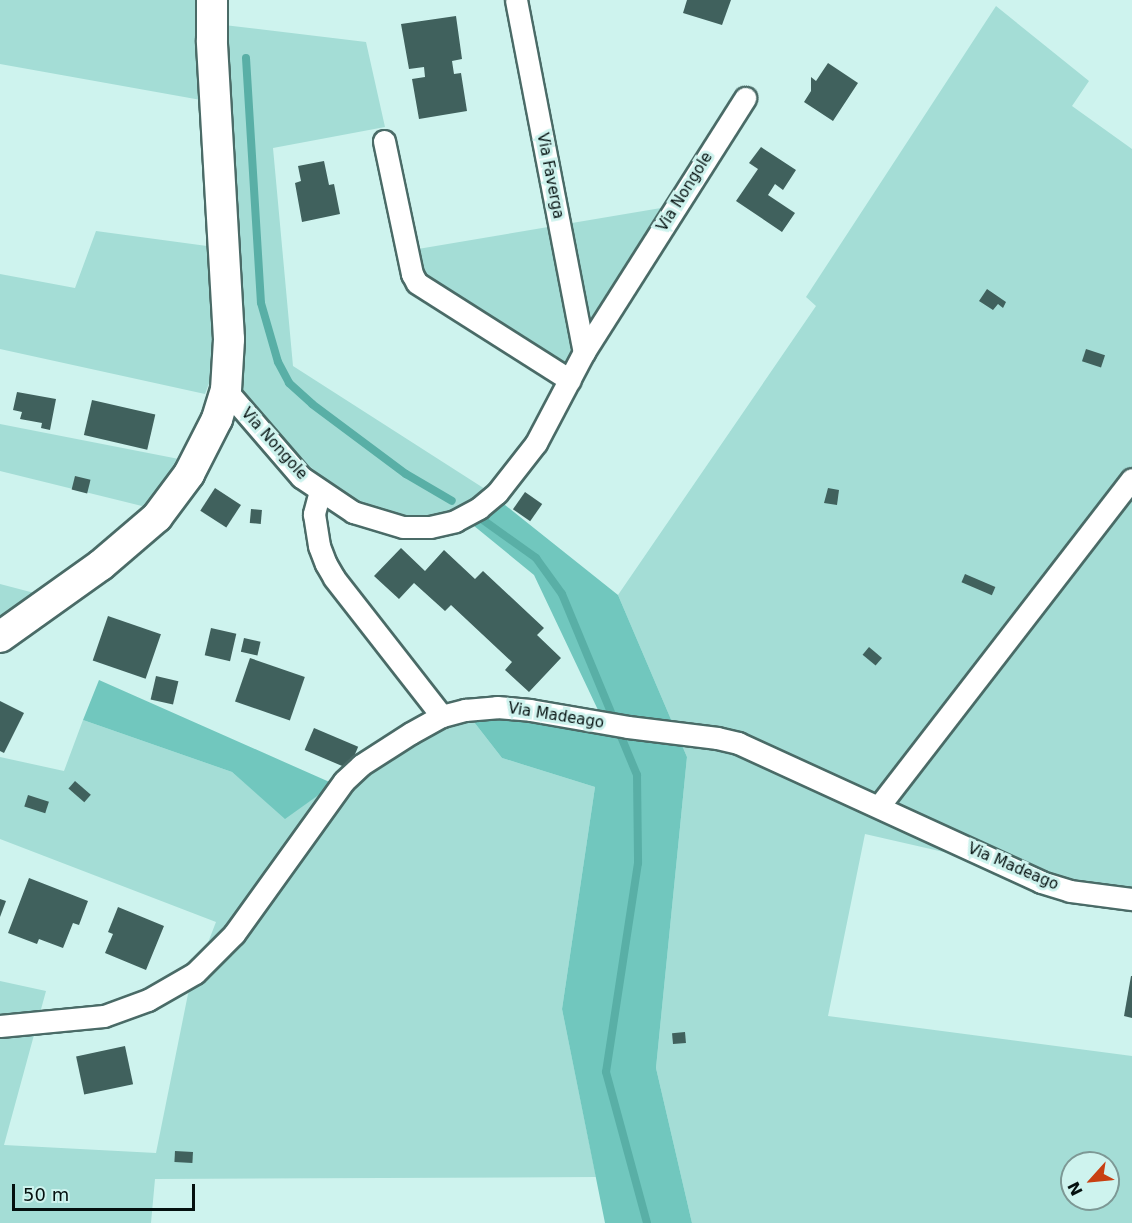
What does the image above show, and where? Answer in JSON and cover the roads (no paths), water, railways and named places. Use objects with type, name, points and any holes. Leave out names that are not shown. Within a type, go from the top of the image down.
[{"type":"street","name":"Via Nongole","points":[[0,637],[101,566],[157,517],[206,444],[226,390],[229,339],[212,40],[212,0]]},
{"type":"street","name":"Via Faverga","points":[[516,0],[584,352]]},
{"type":"street","name":"Via Nongole","points":[[226,390],[301,477],[353,512],[376,521],[403,527],[430,527],[455,521],[479,508],[514,473],[536,443],[584,352],[745,98]]},
{"type":"street","points":[[384,141],[412,274],[417,283],[570,380]]},
{"type":"street","points":[[879,806],[1132,479]]},
{"type":"street","points":[[320,490],[314,514],[315,530],[319,546],[334,578],[442,717]]},
{"type":"street","name":"Via Madeago","points":[[0,1026],[104,1016],[148,1000],[195,973],[234,934],[344,781],[383,750],[442,717],[465,710],[497,707],[717,738],[738,743],[1041,882],[1070,891],[1132,899]]},
{"type":"waterway","points":[[246,58],[261,303],[278,362],[289,383],[312,404],[406,474],[452,501]]},
{"type":"waterway","points":[[476,515],[536,558],[562,594],[637,775],[638,863],[606,1072],[647,1223]]}]
